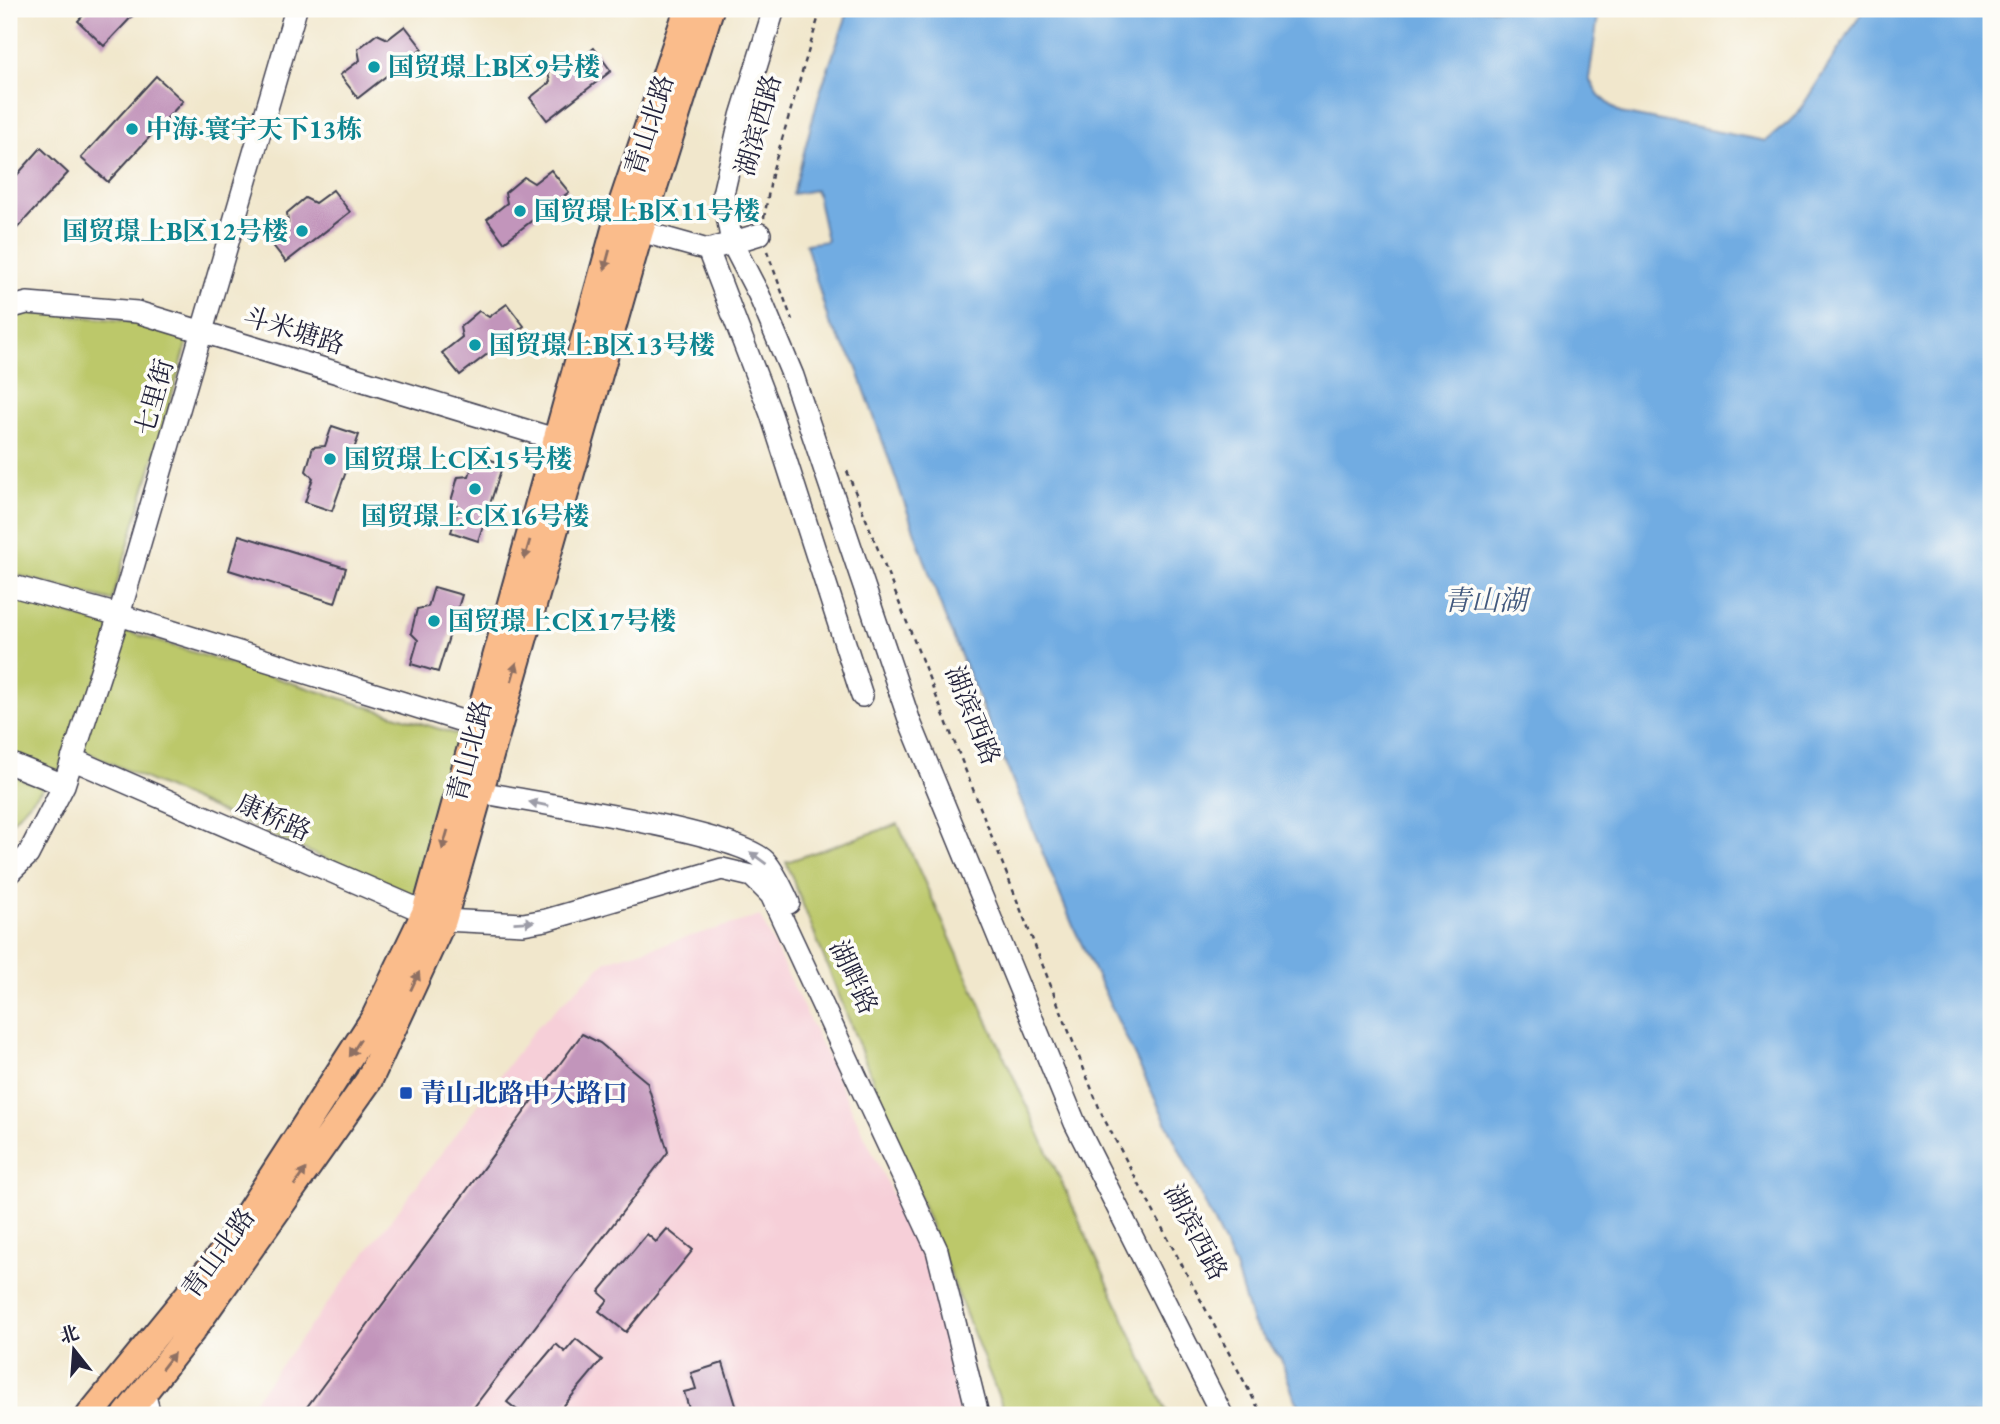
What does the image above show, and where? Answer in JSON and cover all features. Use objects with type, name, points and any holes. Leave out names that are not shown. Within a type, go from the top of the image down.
[{"type":"main road","name":"青山北路","points":[[470,790],[475,725],[558,440],[622,204],[688,9]]},
{"type":"main road","name":"青山北路","points":[[125,1415],[147,1403],[191,1332],[369,1080],[441,917],[470,790],[710,9]]},
{"type":"main road","name":"青山北路","points":[[90,1415],[224,1251],[441,917]]},
{"type":"street","name":"七里街","points":[[9,873],[28,855],[61,791],[72,759],[119,615],[296,9]]},
{"type":"street","name":"湖滨西路","points":[[774,9],[741,116],[723,194],[732,243],[760,295],[793,376],[910,722],[1075,1123],[1222,1415]]},
{"type":"street","points":[[640,231],[708,250],[760,234]]},
{"type":"street","points":[[708,250],[771,414],[862,696]]},
{"type":"street","name":"斗米塘路","points":[[9,308],[27,303],[137,312],[558,440]]},
{"type":"street","points":[[9,585],[119,615],[475,725]]},
{"type":"street","name":"康桥路","points":[[72,759],[441,917]]},
{"type":"street","points":[[9,763],[61,791]]},
{"type":"street","name":"湖畔路","points":[[470,790],[689,832],[737,845],[765,860],[805,937],[947,1248],[989,1415]]},
{"type":"street","name":"湖畔路","points":[[441,917],[523,924],[546,920],[722,870],[752,876],[771,895],[937,1250],[978,1415]]},
{"type":"path","name":"湖滨西路","points":[[760,234],[773,169],[821,9]]},
{"type":"path","points":[[760,234],[793,323]]},
{"type":"path","name":"湖滨西路","points":[[844,463],[1102,1115],[1262,1415]]},
{"type":"shaded area","points":[[760,916],[927,1267],[961,1415],[243,1415],[536,1028],[606,961]]},
{"type":"green space","points":[[24,311],[137,322],[189,337],[112,601],[9,573],[9,316]]},
{"type":"green space","points":[[9,595],[462,736],[415,899],[68,744],[59,772],[9,752]]},
{"type":"green space","points":[[9,774],[44,787],[9,825]]},
{"type":"green space","points":[[898,824],[1168,1415],[1006,1415],[786,862]]},
{"type":"water","name":"青山湖","points":[[849,9],[1599,9],[1589,79],[1599,95],[1620,113],[1766,141],[1796,116],[1861,14],[1861,9],[1991,9],[1991,1415],[1305,1415],[1295,1400],[1281,1359],[1252,1323],[1235,1267],[1073,926],[944,615],[855,363],[829,323],[806,244],[827,241],[816,190],[793,194],[819,95]]},
{"type":"building","points":[[89,9],[139,9],[104,46],[78,21]]},
{"type":"building","name":"国贸璟上B区9号楼","points":[[405,26],[422,48],[358,98],[340,75],[360,60],[358,49],[377,34],[388,39]]},
{"type":"building","points":[[594,48],[611,71],[547,120],[530,98],[550,82],[548,72],[567,56],[577,62]]},
{"type":"building","name":"中海·寰宇天下13栋","points":[[156,76],[183,101],[108,182],[81,158]]},
{"type":"building","points":[[41,148],[68,173],[9,237],[9,184]]},
{"type":"building","name":"国贸璟上B区11号楼","points":[[551,170],[569,192],[504,242],[487,219],[507,203],[505,193],[524,177],[534,183]]},
{"type":"building","name":"国贸璟上B区12号楼","points":[[333,190],[350,212],[286,262],[268,239],[288,223],[287,213],[305,198],[315,203]]},
{"type":"building","name":"国贸璟上B区13号楼","points":[[507,304],[524,326],[460,375],[442,353],[462,337],[460,327],[479,311],[489,317]]},
{"type":"building","name":"国贸璟上C区15号楼","points":[[332,426],[359,435],[332,511],[305,502],[313,478],[306,471],[313,447],[325,446]]},
{"type":"building","name":"国贸璟上C区16号楼","points":[[476,455],[503,464],[478,541],[451,532],[459,508],[451,501],[458,477],[469,476]]},
{"type":"building","points":[[239,535],[346,568],[335,603],[229,570]]},
{"type":"building","name":"国贸璟上C区17号楼","points":[[434,587],[462,595],[438,672],[411,664],[418,640],[411,633],[417,609],[428,607]]},
{"type":"building","points":[[582,1034],[600,1043],[647,1082],[668,1152],[468,1415],[301,1415]]},
{"type":"building","points":[[667,1229],[693,1250],[626,1332],[599,1311],[608,1300],[599,1292],[647,1234],[656,1242]]},
{"type":"building","points":[[576,1339],[602,1360],[556,1415],[513,1415],[517,1410],[507,1402],[556,1344],[565,1352]]},
{"type":"building","points":[[723,1363],[739,1415],[691,1415],[684,1392],[696,1389],[691,1373]]},
{"type":"place","name":"国贸璟上B区9号楼","points":[[374,67]]},
{"type":"place","name":"中海·寰宇天下13栋","points":[[132,129]]},
{"type":"place","name":"国贸璟上B区11号楼","points":[[520,211]]},
{"type":"place","name":"国贸璟上B区12号楼","points":[[302,231]]},
{"type":"place","name":"国贸璟上B区13号楼","points":[[475,345]]},
{"type":"place","name":"国贸璟上C区15号楼","points":[[330,459]]},
{"type":"place","name":"国贸璟上C区16号楼","points":[[475,489]]},
{"type":"place","name":"国贸璟上C区17号楼","points":[[434,621]]},
{"type":"place","name":"青山北路中大路口","points":[[406,1093]]}]
